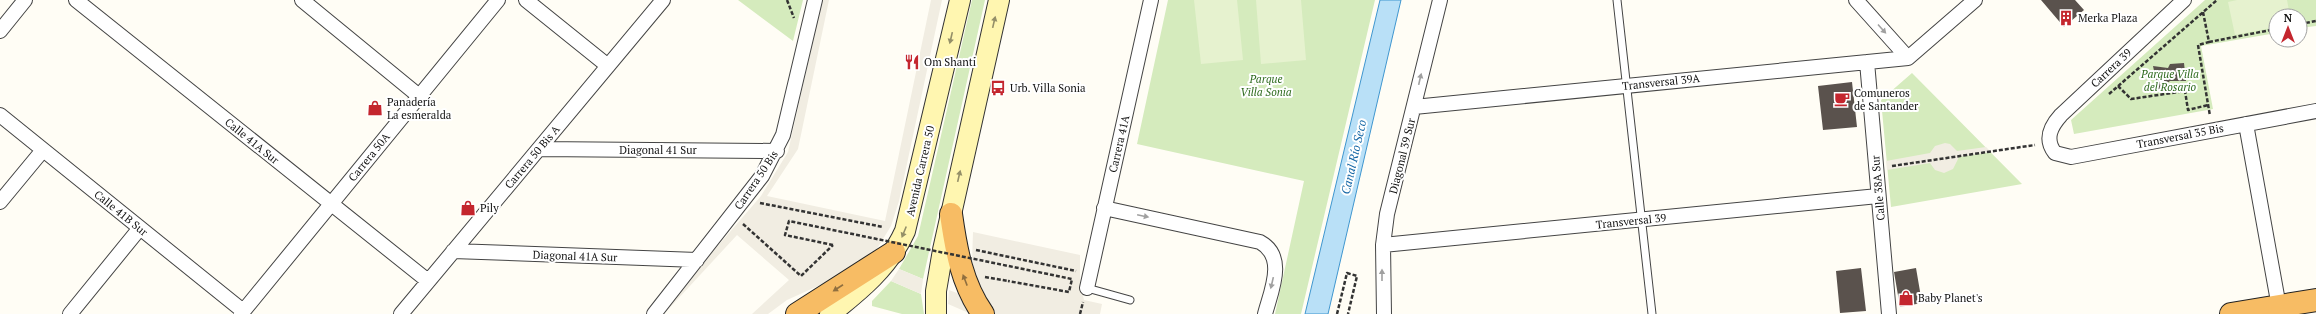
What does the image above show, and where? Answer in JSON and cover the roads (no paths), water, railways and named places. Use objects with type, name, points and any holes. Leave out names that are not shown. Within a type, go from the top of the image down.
[{"type":"highway","points":[[951,214],[957,254],[962,273],[969,290],[983,314]]},
{"type":"highway","points":[[797,314],[894,252]]},
{"type":"highway","points":[[2231,314],[2316,300]]},
{"type":"main road","name":"Avenida Carrera 50","points":[[830,314],[870,280],[894,252],[905,231],[911,212],[960,0]]},
{"type":"main road","points":[[936,314],[936,291],[951,214],[1000,0]]},
{"type":"street","points":[[0,31],[25,0]]},
{"type":"street","name":"Calle 41A Sur","points":[[76,0],[428,282]]},
{"type":"street","points":[[302,0],[419,96]]},
{"type":"street","name":"Carrera 50A","points":[[242,313],[498,0]]},
{"type":"street","points":[[526,0],[608,66]]},
{"type":"street","name":"Carrera 50 Bis A","points":[[401,314],[663,0]]},
{"type":"street","name":"Carrera 50 Bis","points":[[654,314],[762,176],[777,150],[788,119],[815,0]]},
{"type":"street","name":"Carrera 41A","points":[[1087,288],[1151,0]]},
{"type":"street","name":"Diagonal 39 Sur","points":[[1384,314],[1383,245],[1393,189],[1440,0]]},
{"type":"street","points":[[1856,0],[1908,58],[1975,0]]},
{"type":"street","name":"Carrera 39","points":[[2050,143],[2052,126],[2061,115],[2184,0]]},
{"type":"street","name":"Transversal 39A","points":[[1414,106],[1908,58]]},
{"type":"street","name":"Calle 38A Sur","points":[[1867,62],[1875,168],[1890,314]]},
{"type":"street","name":"Transversal 35 Bis","points":[[2050,143],[2052,149],[2059,155],[2071,157],[2316,110]]},
{"type":"street","name":"Calle 41B Sur","points":[[0,115],[242,313]]},
{"type":"street","points":[[2246,124],[2279,307]]},
{"type":"street","name":"Diagonal 41 Sur","points":[[538,149],[777,150]]},
{"type":"street","points":[[0,202],[43,150]]},
{"type":"street","name":"Transversal 39","points":[[1383,245],[1878,196]]},
{"type":"street","points":[[1104,208],[1260,242],[1269,247],[1273,252],[1276,268],[1265,314]]},
{"type":"street","points":[[70,314],[140,228]]},
{"type":"street","name":"Diagonal 41A Sur","points":[[453,251],[697,260]]},
{"type":"lane","points":[[1617,0],[1652,314]]},
{"type":"lane","points":[[1087,288],[1130,300]]},
{"type":"water","name":"Canal Río Seco","points":[[1380,0],[1401,0],[1328,314],[1305,314]]},
{"type":"place","name":"Merka Plaza","points":[[2066,18]]},
{"type":"place","name":"Om Shanti","points":[[912,62]]},
{"type":"place","name":"Urb. Villa Sonia","points":[[998,88]]},
{"type":"place","name":"Comuneros de Santander","points":[[1842,99]]},
{"type":"place","name":"Panadería La esmeralda","points":[[375,108]]},
{"type":"place","name":"Pily","points":[[468,208]]},
{"type":"place","name":"Baby Planet's","points":[[1906,298]]},
{"type":"park label","name":"Parque Villa del Rosario","points":[[2170,80]]},
{"type":"park label","name":"Parque Villa Sonia","points":[[1266,85]]}]
